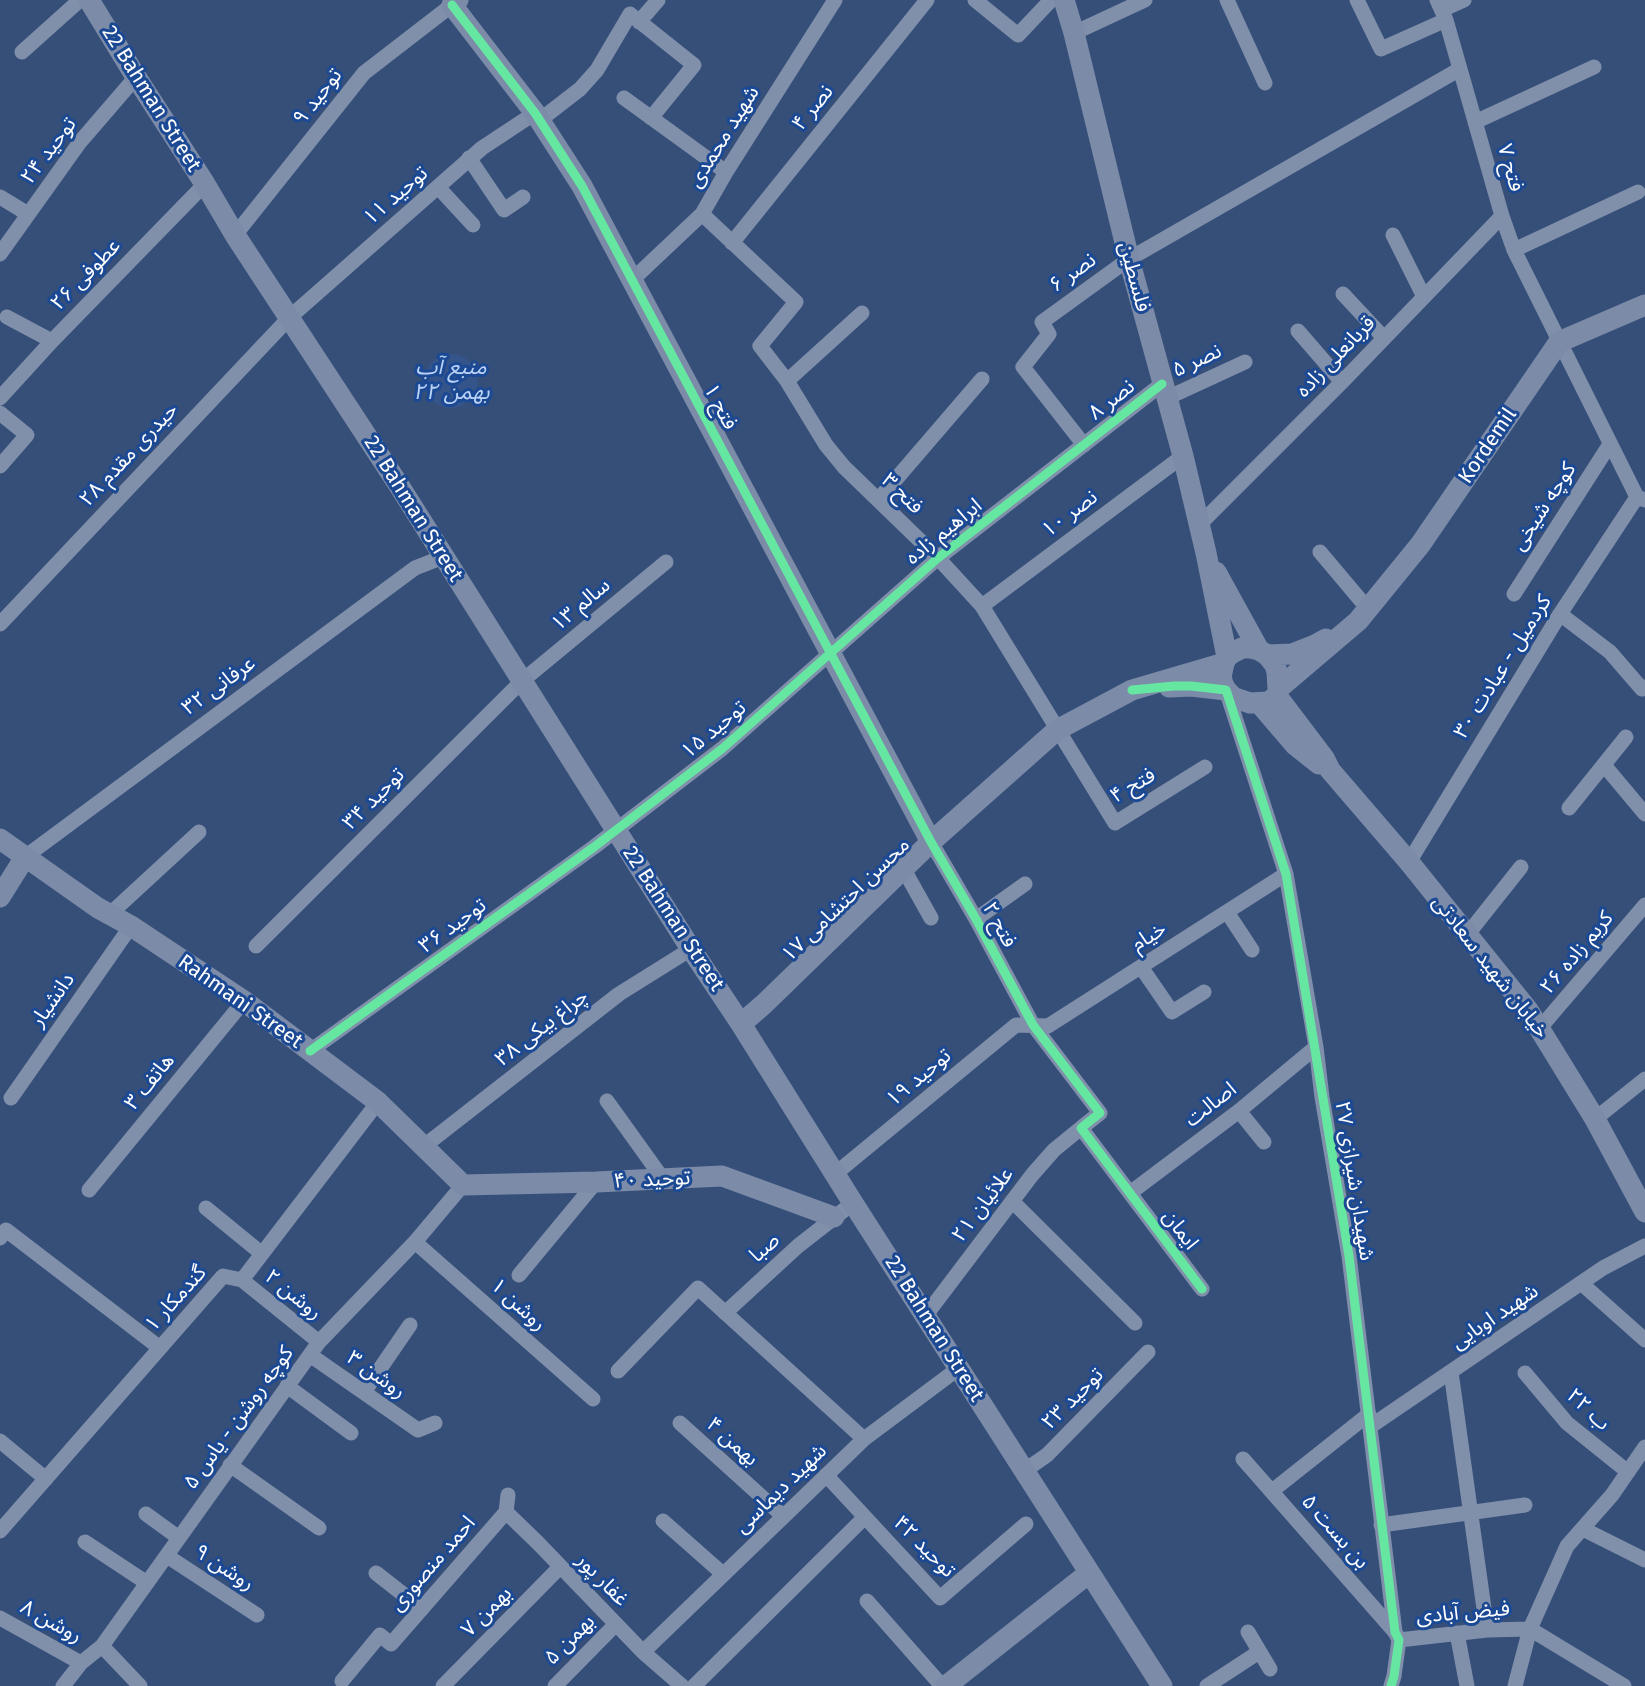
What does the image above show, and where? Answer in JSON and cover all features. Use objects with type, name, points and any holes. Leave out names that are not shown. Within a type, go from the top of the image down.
[{"type":"street","points":[[22,52],[80,0]]},
{"type":"street","name":"22 Bahman Street","points":[[89,0],[235,235],[400,487],[616,831],[1162,1686]]},
{"type":"street","points":[[651,118],[694,65],[639,22],[658,0]]},
{"type":"street","name":"شهید محمدی","points":[[631,280],[702,214],[835,0]]},
{"type":"street","name":"نصر ۴","points":[[732,243],[927,0]]},
{"type":"street","points":[[975,0],[1018,35],[1051,0]]},
{"type":"street","name":"فلسطین","points":[[1064,0],[1129,259],[1183,456],[1206,553]]},
{"type":"street","points":[[1074,33],[1145,0]]},
{"type":"street","points":[[1227,0],[1265,83]]},
{"type":"street","points":[[1357,0],[1381,49],[1442,10],[1464,0]]},
{"type":"street","name":"فتح ۱","points":[[455,2],[538,117],[582,186],[931,842]]},
{"type":"street","name":"توحید ۹","points":[[235,235],[364,73],[455,2]]},
{"type":"street","name":"فتح ۷","points":[[1442,10],[1514,250],[1610,444],[1641,499]]},
{"type":"street","name":"توحید ۱۱","points":[[290,316],[482,148],[538,117],[580,89],[597,70],[630,14],[639,22]]},
{"type":"street","points":[[1475,122],[1594,67]]},
{"type":"street","name":"نصر ۶","points":[[1084,445],[1023,367],[1049,334],[1042,322],[1129,259],[1460,69]]},
{"type":"street","name":"توحید ۲۴","points":[[0,254],[80,142],[136,77]]},
{"type":"street","points":[[624,98],[726,172]]},
{"type":"street","points":[[470,159],[504,210],[523,197]]},
{"type":"street","name":"عطوفی ۲۶","points":[[0,398],[52,341],[205,184]]},
{"type":"street","points":[[438,187],[472,225]]},
{"type":"street","points":[[1514,250],[1638,192]]},
{"type":"street","points":[[0,197],[28,214]]},
{"type":"street","points":[[702,214],[732,243]]},
{"type":"street","name":"قربانعلی زاده","points":[[1198,526],[1342,382],[1502,216]]},
{"type":"street","points":[[1393,235],[1424,297]]},
{"type":"street","name":"فتح ۳","points":[[732,243],[796,302],[760,346],[787,381],[826,445],[844,467],[938,558],[982,606],[1057,729]]},
{"type":"street","points":[[1343,294],[1384,338]]},
{"type":"street","points":[[1559,342],[1645,305]]},
{"type":"street","points":[[787,381],[862,314]]},
{"type":"street","name":"حیدری مقدم ۲۸","points":[[0,624],[290,316]]},
{"type":"street","points":[[7,317],[52,341]]},
{"type":"street","points":[[1298,331],[1342,382]]},
{"type":"street","name":"Kordemil","points":[[1363,615],[1420,545],[1559,342]]},
{"type":"street","name":"نصر ۵","points":[[1165,391],[1245,362]]},
{"type":"street","points":[[878,500],[981,380]]},
{"type":"street","name":"نصر ۸","points":[[1084,445],[1165,391]]},
{"type":"street","points":[[0,412],[27,435],[0,466]]},
{"type":"street","name":"کوچه شیخی","points":[[1514,594],[1610,444]]},
{"type":"street","name":"ابراهیم زاده","points":[[831,653],[938,558],[1084,445]]},
{"type":"street","name":"نصر ۱۰","points":[[982,606],[1183,456]]},
{"type":"street","name":"کردمیل - عبادت ۳۰","points":[[1409,862],[1560,614],[1641,499]]},
{"type":"street","points":[[1320,552],[1363,615]]},
{"type":"street","points":[[1206,553],[1225,660],[1221,677],[1226,690],[1233,697],[1250,703],[1271,696],[1363,615]]},
{"type":"street","points":[[1206,553],[1263,652],[1275,665],[1277,672],[1271,696]]},
{"type":"street","name":"عرفانی ۳۲","points":[[25,857],[415,568],[443,557]]},
{"type":"street","name":"سالم ۱۳","points":[[522,681],[666,562]]},
{"type":"street","points":[[1560,614],[1610,652],[1642,689],[1645,687]]},
{"type":"street","points":[[1225,660],[1242,648],[1292,654],[1315,645],[1363,615]]},
{"type":"street","name":"توحید ۱۵","points":[[616,831],[723,748],[831,653]]},
{"type":"street","name":"محسن احتشامی ۱۷","points":[[741,1024],[903,868],[1057,729],[1132,690],[1225,660]]},
{"type":"street","name":"توحید ۳۴","points":[[256,946],[522,681]]},
{"type":"street","name":"محسن احتشامی ۱۷","points":[[1132,690],[1174,686],[1226,690]]},
{"type":"street","name":"شهیدان شیرازی ۲۷","points":[[1226,690],[1286,874],[1316,1047],[1349,1256],[1381,1525],[1397,1636],[1394,1677],[1390,1686]]},
{"type":"street","name":"خیابان شهید سعادتی","points":[[1271,696],[1295,745],[1330,770],[1409,862],[1528,1010],[1595,1119],[1645,1212]]},
{"type":"street","name":"فتح ۴","points":[[1057,729],[1115,823],[1204,767]]},
{"type":"street","points":[[1569,808],[1626,737]]},
{"type":"street","points":[[1604,765],[1645,814]]},
{"type":"street","name":"توحید ۳۶","points":[[310,1051],[616,831]]},
{"type":"street","points":[[110,914],[199,832]]},
{"type":"street","name":"Rahmani Street","points":[[0,839],[244,1001],[378,1102],[463,1185]]},
{"type":"street","name":"فتح ۲","points":[[931,842],[976,919],[1033,1025],[1100,1113],[1081,1128]]},
{"type":"street","points":[[0,897],[25,857]]},
{"type":"street","points":[[1467,935],[1521,867]]},
{"type":"street","points":[[903,868],[931,918]]},
{"type":"street","name":"خیام","points":[[1033,1025],[1048,1026],[1286,874]]},
{"type":"street","points":[[976,919],[1025,884]]},
{"type":"street","name":"کریم زاده ۲۶","points":[[1540,1028],[1645,905]]},
{"type":"street","points":[[1227,912],[1252,950]]},
{"type":"street","name":"دانشیار","points":[[11,1098],[131,926]]},
{"type":"street","name":"چراغ بیکی ۳۸","points":[[423,1147],[619,994],[692,949]]},
{"type":"street","points":[[1141,967],[1172,1012],[1204,992]]},
{"type":"street","name":"هاتف ۳","points":[[89,1190],[244,1001]]},
{"type":"street","name":"توحید ۱۹","points":[[835,1174],[1016,1025],[1033,1025]]},
{"type":"street","name":"اصالت","points":[[1130,1193],[1239,1111],[1316,1047]]},
{"type":"street","points":[[1595,1119],[1645,1079]]},
{"type":"street","points":[[607,1101],[663,1179]]},
{"type":"street","name":"گندمکار ۱","points":[[3,1521],[46,1479],[223,1276],[242,1280],[378,1102]]},
{"type":"street","points":[[1239,1111],[1264,1142]]},
{"type":"street","name":"ایمان","points":[[1081,1128],[1202,1289]]},
{"type":"street","name":"علائیان ۲۱","points":[[926,1315],[1012,1201],[1054,1150],[1081,1128]]},
{"type":"street","name":"توحید ۴۰","points":[[463,1185],[722,1176],[834,1217]]},
{"type":"street","points":[[519,1275],[596,1182]]},
{"type":"street","name":"کوچه روشن - یاس ۵","points":[[63,1686],[81,1663],[102,1646],[314,1349],[415,1242],[463,1185]]},
{"type":"street","points":[[1012,1201],[1135,1323]]},
{"type":"street","name":"صبا","points":[[725,1312],[798,1246],[853,1203]]},
{"type":"street","points":[[206,1208],[261,1253]]},
{"type":"street","points":[[2,1231],[160,1348]]},
{"type":"street","name":"روشن ۱","points":[[415,1242],[593,1400]]},
{"type":"street","name":"شهید اوبایی","points":[[1272,1491],[1370,1420],[1452,1372],[1603,1268],[1645,1246]]},
{"type":"street","name":"روشن ۲","points":[[242,1280],[314,1349]]},
{"type":"street","points":[[1581,1283],[1645,1340]]},
{"type":"street","points":[[618,1371],[698,1288],[864,1439]]},
{"type":"street","points":[[364,1392],[410,1324]]},
{"type":"street","name":"روشن ۳","points":[[314,1349],[364,1392],[418,1430],[435,1423]]},
{"type":"street","name":"توحید ۲۳","points":[[1024,1471],[1047,1455],[1111,1385],[1148,1352]]},
{"type":"street","name":"شهید دیماسی","points":[[643,1652],[864,1439],[959,1368]]},
{"type":"street","points":[[1452,1372],[1487,1630]]},
{"type":"street","name":"ب ۲۲","points":[[1525,1373],[1568,1423],[1628,1472]]},
{"type":"street","points":[[287,1386],[351,1433]]},
{"type":"street","name":"بهمن ۴","points":[[680,1423],[783,1516]]},
{"type":"street","points":[[0,1441],[46,1479]]},
{"type":"street","points":[[1515,1686],[1530,1629],[1568,1546],[1612,1495],[1645,1447]]},
{"type":"street","name":"بن بست ۵","points":[[1243,1459],[1397,1636]]},
{"type":"street","points":[[231,1465],[319,1528]]},
{"type":"street","name":"توحید ۴۲","points":[[826,1475],[940,1598],[1026,1524]]},
{"type":"street","points":[[506,1512],[508,1495]]},
{"type":"street","points":[[1381,1525],[1525,1504]]},
{"type":"street","name":"غفار پور","points":[[506,1512],[643,1652],[682,1686]]},
{"type":"street","name":"احمد منصوری","points":[[342,1681],[380,1635],[391,1644],[506,1512]]},
{"type":"street","points":[[146,1514],[179,1538]]},
{"type":"street","points":[[694,1686],[865,1516]]},
{"type":"street","points":[[663,1521],[723,1574]]},
{"type":"street","points":[[1583,1529],[1645,1560]]},
{"type":"street","points":[[85,1542],[147,1583]]},
{"type":"street","name":"روشن ۹","points":[[167,1556],[257,1615]]},
{"type":"street","name":"بهمن ۷","points":[[443,1686],[560,1567]]},
{"type":"street","points":[[376,1573],[422,1609]]},
{"type":"street","points":[[867,1601],[944,1686],[1089,1573]]},
{"type":"street","name":"روشن ۸","points":[[0,1618],[81,1663]]},
{"type":"street","name":"بهمن ۵","points":[[555,1686],[616,1624]]},
{"type":"street","name":"فیض آبادی","points":[[1397,1636],[1530,1629],[1624,1686]]},
{"type":"street","points":[[1248,1632],[1270,1669]]},
{"type":"street","points":[[1457,1633],[1467,1686]]},
{"type":"street","points":[[102,1646],[141,1686]]},
{"type":"street","points":[[1207,1686],[1260,1652]]},
{"type":"water","name":"منبع آب ۲۲ بهمن","points":[[446,354],[456,354],[466,358],[474,366],[478,381],[474,396],[466,404],[456,408],[446,408],[436,404],[428,396],[424,386],[424,376],[428,366],[436,358]]},
{"type":"cycle path","points":[[452,5],[535,113],[582,186],[931,842],[976,919],[1033,1025],[1100,1113],[1081,1128],[1202,1289]]},
{"type":"cycle path","points":[[310,1051],[594,847],[723,748],[938,558],[1162,384]]},
{"type":"cycle path","points":[[1132,690],[1174,686],[1226,690],[1286,874],[1349,1256],[1395,1632],[1399,1640],[1391,1686]]}]
